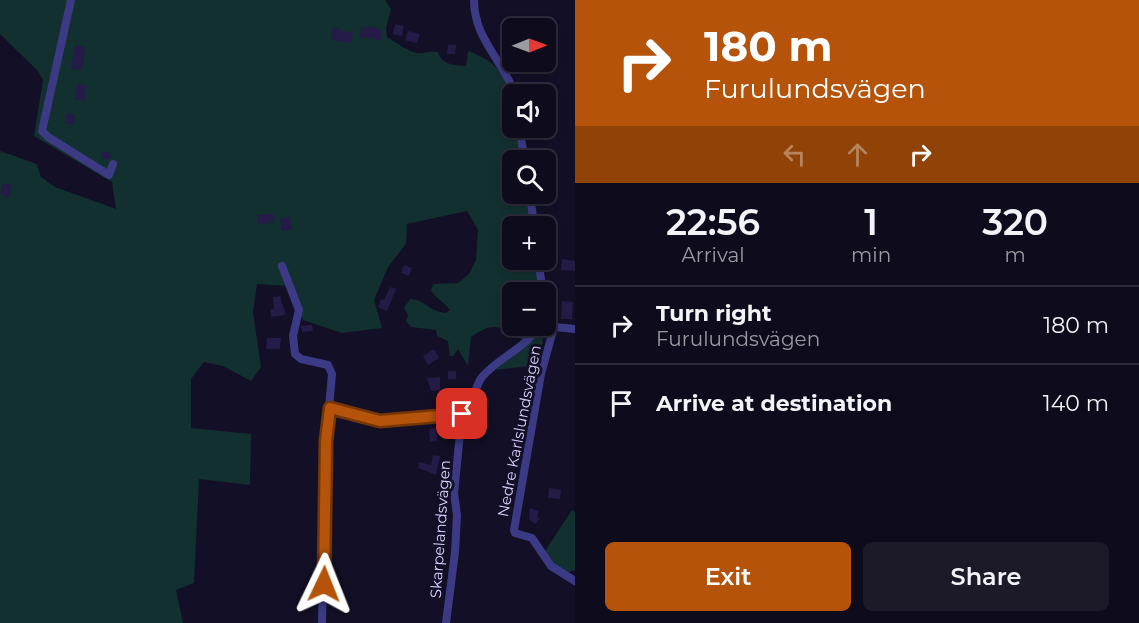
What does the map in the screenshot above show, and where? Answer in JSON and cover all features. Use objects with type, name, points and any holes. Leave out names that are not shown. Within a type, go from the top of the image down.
[{"type":"street","points":[[71,0],[42,130],[48,138],[109,175],[113,164]]},
{"type":"street","points":[[474,0],[475,19],[484,43],[511,84]]},
{"type":"street","points":[[282,266],[299,310],[293,336],[295,354],[301,359],[328,365],[332,374],[326,441],[326,525],[322,623]]},
{"type":"street","points":[[556,327],[575,329]]},
{"type":"street","name":"Skarpelandsvägen","points":[[446,623],[455,552],[457,515],[454,493],[462,414],[468,408],[477,384],[486,373],[532,336]]},
{"type":"street","name":"Nedre Karlslundsvägen","points":[[552,336],[541,374],[514,530],[515,533],[534,540],[551,566],[575,581]]},
{"type":"street","points":[[330,408],[380,421],[462,414]]},
{"type":"green space","points":[[0,0],[385,0],[391,9],[386,28],[387,37],[402,47],[418,53],[438,52],[445,62],[466,66],[468,51],[492,63],[506,80],[507,84],[502,84],[502,138],[518,138],[520,150],[502,150],[502,204],[528,204],[530,216],[502,216],[502,270],[536,270],[538,282],[502,282],[502,328],[488,328],[471,337],[468,366],[458,349],[453,356],[450,356],[448,341],[437,336],[436,330],[411,327],[406,321],[408,315],[404,308],[410,299],[420,301],[440,312],[446,313],[450,310],[431,291],[433,284],[458,283],[469,274],[476,260],[478,230],[467,211],[407,224],[406,244],[388,267],[374,300],[382,328],[342,333],[303,320],[291,286],[257,284],[253,312],[261,367],[251,381],[223,366],[204,362],[191,379],[191,428],[251,434],[250,485],[199,479],[194,583],[176,590],[183,623],[0,623],[0,151],[37,164],[41,177],[55,187],[116,209],[112,182],[34,136],[43,80],[38,71],[0,34]]},
{"type":"green space","points":[[516,336],[543,336],[542,358],[537,368],[530,366],[495,370],[529,344]]},
{"type":"green space","points":[[572,510],[575,512],[575,570],[566,573],[557,568],[545,551]]},
{"type":"building","points":[[395,24],[404,26],[402,36],[393,34]]},
{"type":"building","points":[[369,25],[382,30],[381,40],[360,37],[361,27],[369,28]]},
{"type":"building","points":[[333,27],[340,28],[340,31],[353,32],[351,43],[331,40]]},
{"type":"building","points":[[408,31],[420,34],[417,43],[405,40]]},
{"type":"building","points":[[75,45],[86,47],[82,70],[71,68]]},
{"type":"building","points":[[448,45],[456,45],[455,54],[447,54]]},
{"type":"building","points":[[78,83],[87,86],[84,101],[74,99]]},
{"type":"building","points":[[67,113],[75,115],[73,125],[65,123]]},
{"type":"building","points":[[101,152],[110,152],[111,159],[101,159]]},
{"type":"building","points":[[3,183],[12,185],[9,197],[0,194]]},
{"type":"building","points":[[273,214],[274,223],[258,224],[257,215]]},
{"type":"building","points":[[290,217],[292,230],[282,231],[280,218]]},
{"type":"building","points":[[562,259],[575,261],[575,271],[561,270]]},
{"type":"building","points":[[404,265],[412,268],[409,276],[401,273]]},
{"type":"building","points":[[390,287],[396,289],[387,311],[378,307]]},
{"type":"building","points":[[280,296],[286,315],[271,317],[270,309],[274,309],[273,297]]},
{"type":"building","points":[[562,301],[573,302],[572,319],[561,319]]},
{"type":"building","points":[[312,325],[313,331],[302,332],[301,326]]},
{"type":"building","points":[[267,338],[281,338],[280,349],[266,349]]},
{"type":"building","points":[[434,349],[439,358],[428,365],[423,356]]},
{"type":"building","points":[[448,371],[456,371],[456,379],[448,379]]},
{"type":"building","points":[[440,377],[440,390],[431,391],[427,378]]},
{"type":"building","points":[[436,428],[437,441],[430,442],[429,429]]},
{"type":"building","points":[[433,455],[440,456],[436,475],[418,468],[419,462],[431,465]]},
{"type":"building","points":[[549,488],[561,490],[560,499],[548,498]]},
{"type":"building","points":[[530,508],[539,511],[537,517],[540,518],[535,524],[529,519]]},
{"type":"route","points":[[324,584],[326,441],[330,408],[380,421],[462,414]]}]
